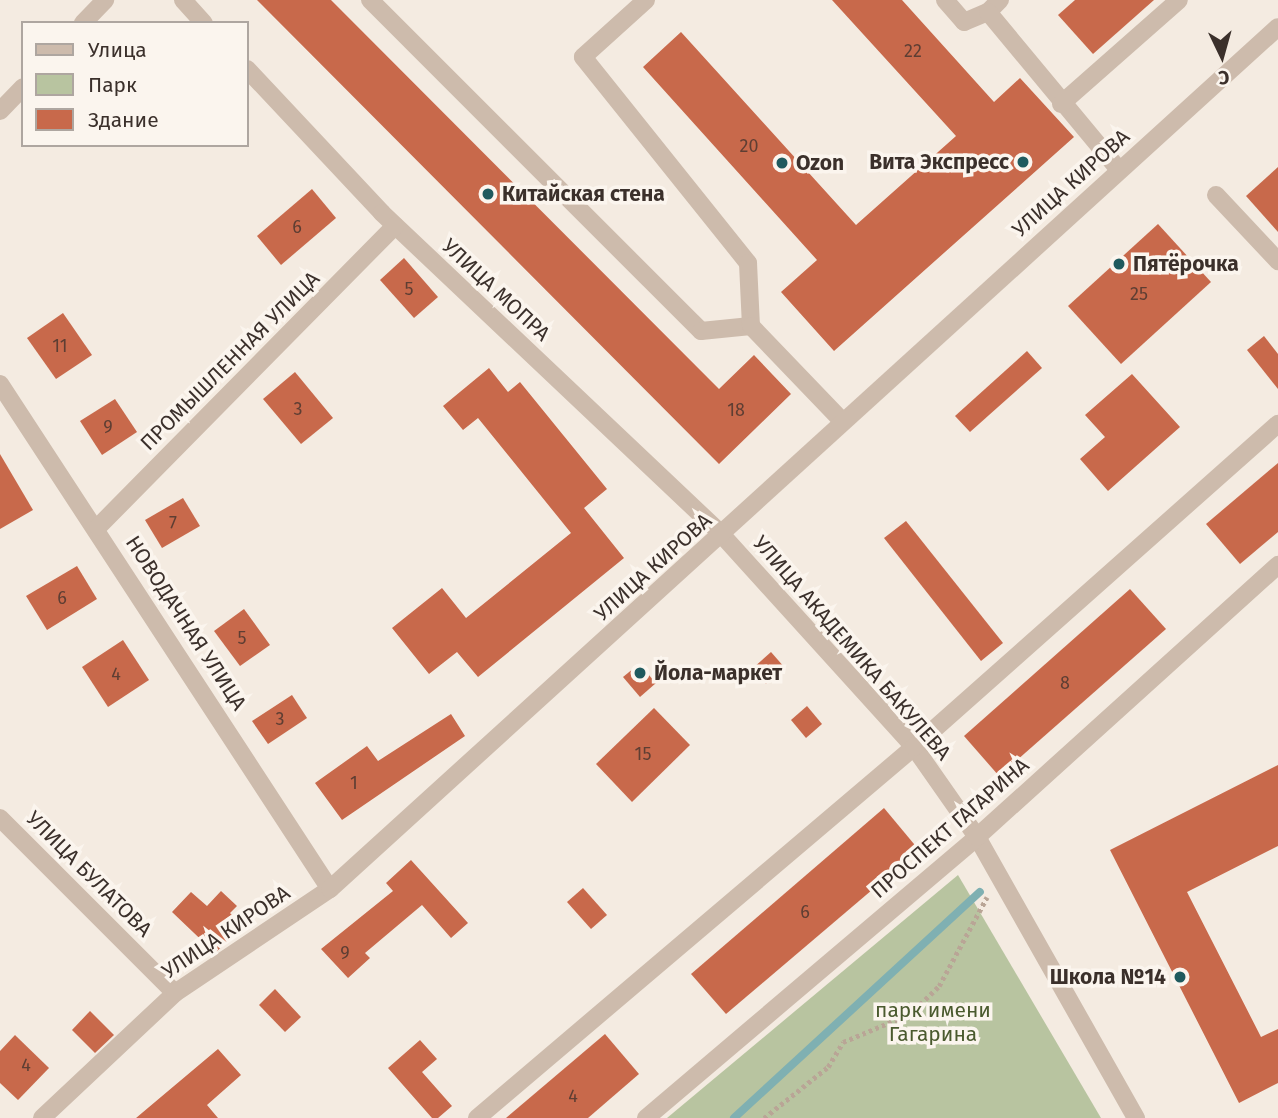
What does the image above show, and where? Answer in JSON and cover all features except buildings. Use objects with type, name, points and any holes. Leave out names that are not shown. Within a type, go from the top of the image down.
[{"type":"street","points":[[85,21],[105,0]]},
{"type":"street","points":[[183,0],[202,21]]},
{"type":"street","points":[[370,0],[701,331],[751,326]]},
{"type":"street","points":[[646,0],[583,57],[748,263],[751,326],[841,420]]},
{"type":"street","points":[[945,0],[964,22],[994,6],[1060,104],[1119,170]]},
{"type":"street","points":[[1060,104],[1179,0]]},
{"type":"street","name":"УЛИЦА КИРОВА","points":[[42,1118],[174,993],[330,889],[722,535],[841,420],[1278,27]]},
{"type":"street","name":"УЛИЦА МОПРА","points":[[248,70],[395,226],[722,535]]},
{"type":"street","points":[[0,111],[21,89]]},
{"type":"street","points":[[1216,195],[1278,261]]},
{"type":"street","name":"ПРОМЫШЛЕННАЯ УЛИЦА","points":[[98,527],[395,226]]},
{"type":"street","name":"НОВОДАЧНАЯ УЛИЦА","points":[[0,384],[98,527],[330,889]]},
{"type":"street","points":[[478,1118],[914,747],[1278,424]]},
{"type":"street","name":"УЛИЦА АКАДЕМИКА БАКУЛЕВА","points":[[722,535],[914,747],[976,837],[1136,1118]]},
{"type":"street","name":"ПРОСПЕКТ ГАГАРИНА","points":[[646,1118],[976,837],[1278,565]]},
{"type":"street","name":"УЛИЦА БУЛАТОВА","points":[[0,818],[174,993]]},
{"type":"path","points":[[764,1118],[828,1067],[843,1042],[910,1014],[939,986],[998,875]]},
{"type":"green space","name":"парк имени Гагарина","points":[[958,875],[1101,1118],[667,1118]]},
{"type":"waterway","points":[[734,1118],[980,892]]},
{"type":"place","name":"Вита Экспресс","points":[[1023,162]]},
{"type":"place","name":"Ozon","points":[[782,163]]},
{"type":"place","name":"Китайская стена","points":[[488,194]]},
{"type":"place","name":"Пятёрочка","points":[[1119,264]]},
{"type":"place","name":"Йола-маркет","points":[[640,673]]},
{"type":"place","name":"Школа №14","points":[[1180,977]]}]
